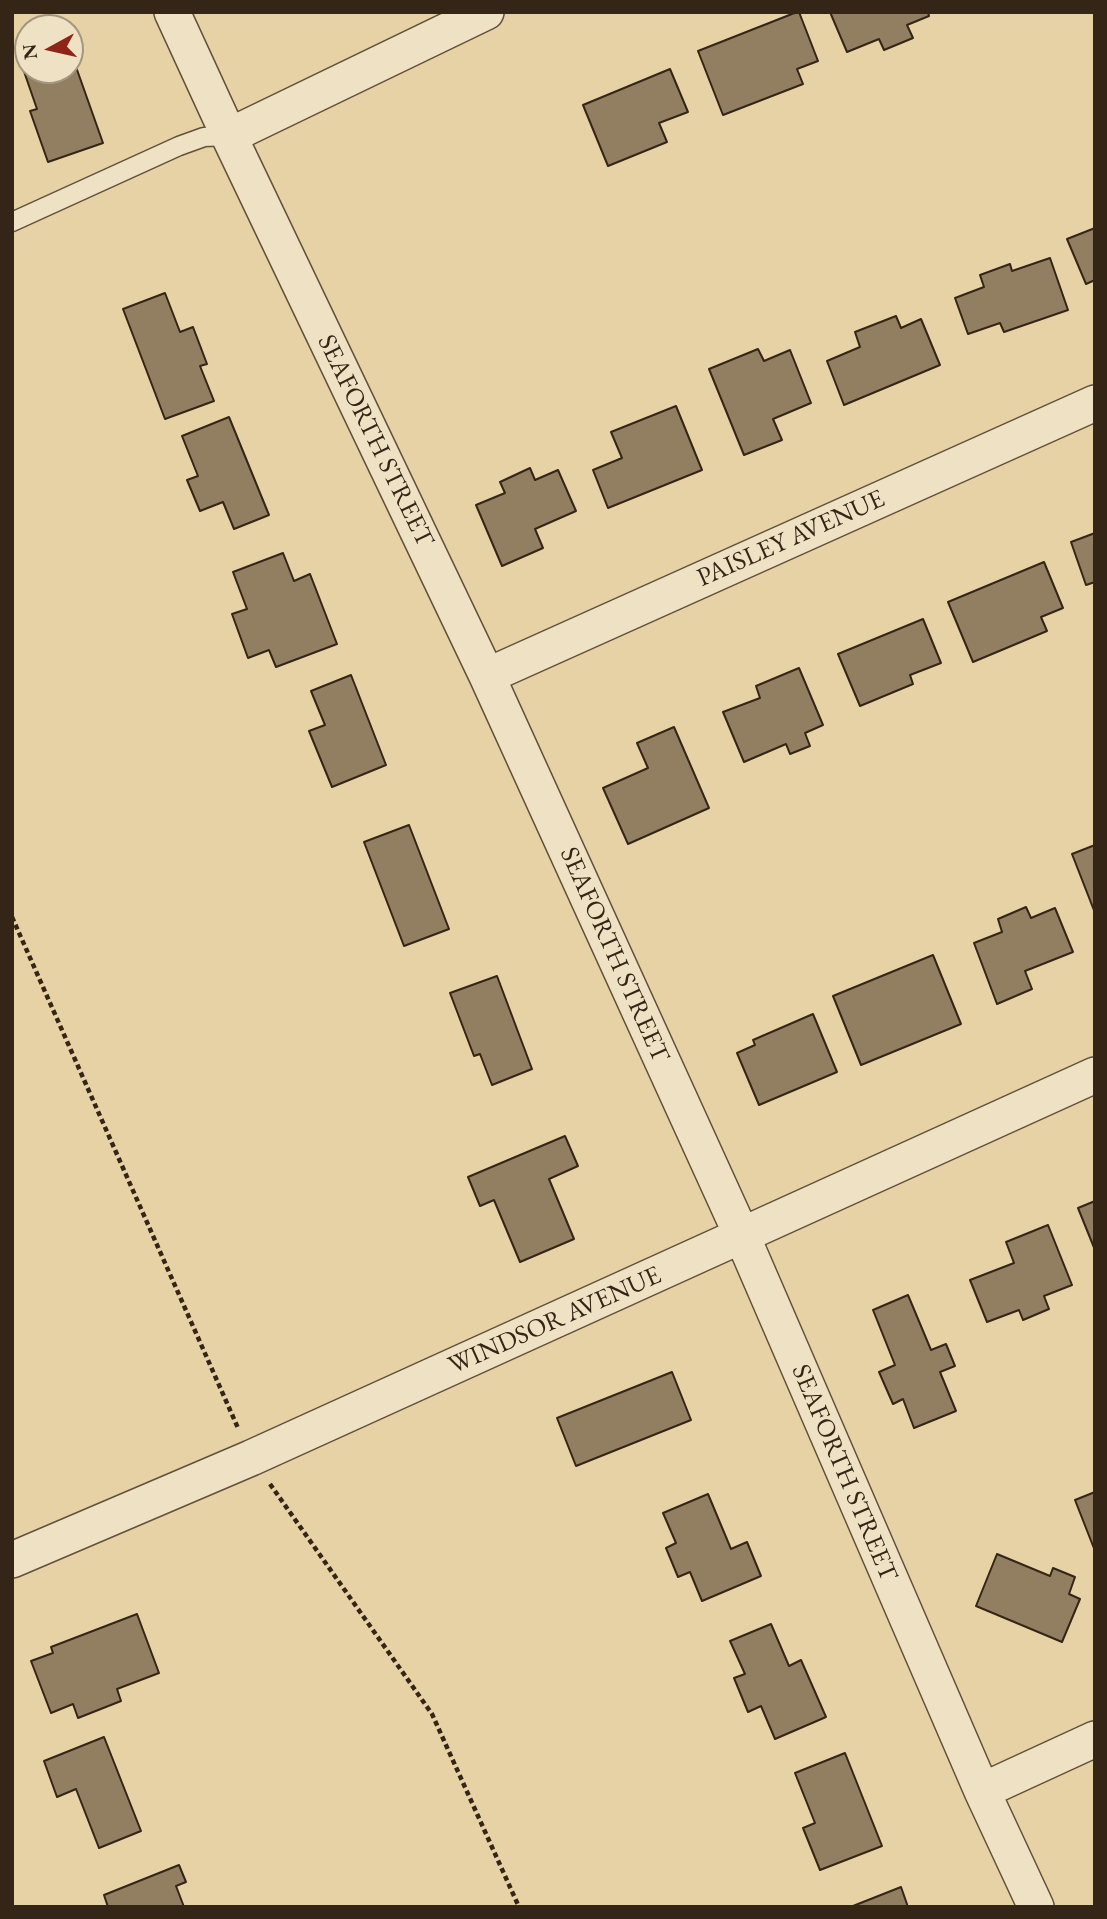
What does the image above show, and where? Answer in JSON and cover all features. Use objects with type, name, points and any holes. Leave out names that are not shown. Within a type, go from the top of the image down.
[{"type":"street","name":"SEAFORTH STREET","points":[[172,12],[487,676],[742,1236],[982,1791],[1036,1907]]},
{"type":"street","points":[[229,136],[485,12]]},
{"type":"street","name":"PAISLEY AVENUE","points":[[487,676],[1095,403]]},
{"type":"street","name":"WINDSOR AVENUE","points":[[12,1560],[251,1458],[1095,1075]]},
{"type":"street","points":[[982,1791],[1095,1740]]},
{"type":"lane","points":[[12,222],[179,146],[204,137],[229,136]]},
{"type":"building","points":[[797,12],[818,61],[797,69],[803,84],[723,115],[698,51]]},
{"type":"building","points":[[830,12],[928,12],[929,16],[907,25],[913,38],[884,50],[879,39],[847,52]]},
{"type":"building","points":[[670,69],[688,112],[659,123],[667,142],[608,166],[583,105]]},
{"type":"building","points":[[28,84],[82,84],[103,143],[48,162],[30,111],[37,109]]},
{"type":"building","points":[[1095,228],[1095,280],[1086,284],[1067,239]]},
{"type":"building","points":[[1050,258],[1068,310],[1004,332],[1000,323],[968,334],[955,298],[984,287],[980,275],[1010,264],[1012,271]]},
{"type":"building","points":[[165,293],[180,332],[193,327],[207,364],[200,366],[214,401],[165,419],[123,309]]},
{"type":"building","points":[[896,316],[901,328],[921,319],[940,365],[844,405],[827,361],[860,347],[855,332]]},
{"type":"building","points":[[758,349],[764,361],[790,350],[811,403],[773,419],[782,440],[744,455],[709,369]]},
{"type":"building","points":[[676,406],[702,470],[608,508],[593,470],[622,458],[611,432]]},
{"type":"building","points":[[229,417],[269,515],[234,529],[223,502],[200,511],[187,480],[198,476],[182,436]]},
{"type":"building","points":[[530,468],[535,480],[558,470],[576,511],[535,529],[543,548],[502,566],[476,505],[505,493],[500,482]]},
{"type":"building","points":[[1095,533],[1095,582],[1086,585],[1071,542]]},
{"type":"building","points":[[283,553],[294,581],[310,574],[337,644],[276,667],[269,650],[248,658],[232,614],[247,609],[233,572]]},
{"type":"building","points":[[1044,562],[1063,608],[1041,617],[1047,631],[973,662],[948,602]]},
{"type":"building","points":[[923,619],[941,663],[910,675],[913,684],[860,706],[838,654]]},
{"type":"building","points":[[799,668],[823,725],[805,733],[810,746],[790,754],[786,744],[744,762],[723,712],[760,698],[756,686]]},
{"type":"building","points":[[351,675],[386,765],[332,787],[309,731],[325,725],[311,691]]},
{"type":"building","points":[[674,727],[709,808],[628,844],[603,788],[648,768],[637,743]]},
{"type":"building","points":[[409,825],[449,929],[404,946],[364,842]]},
{"type":"building","points":[[1095,845],[1095,913],[1072,854]]},
{"type":"building","points":[[1026,907],[1031,918],[1055,908],[1073,952],[1025,971],[1032,989],[997,1004],[974,943],[1002,932],[998,919]]},
{"type":"building","points":[[933,955],[961,1024],[861,1065],[833,996]]},
{"type":"building","points":[[497,976],[532,1069],[492,1085],[480,1054],[474,1056],[450,993]]},
{"type":"building","points":[[813,1014],[837,1072],[759,1105],[737,1053],[755,1045],[753,1040]]},
{"type":"building","points":[[565,1136],[578,1166],[549,1179],[574,1239],[520,1262],[494,1200],[480,1206],[468,1177]]},
{"type":"building","points":[[1095,1201],[1095,1250],[1078,1208]]},
{"type":"building","points":[[1048,1225],[1072,1285],[1044,1296],[1049,1309],[1023,1320],[1019,1310],[987,1322],[970,1280],[1014,1263],[1006,1242]]},
{"type":"building","points":[[908,1295],[931,1350],[946,1344],[955,1366],[940,1372],[956,1411],[914,1428],[903,1399],[893,1404],[879,1372],[895,1365],[873,1310]]},
{"type":"building","points":[[672,1372],[691,1420],[576,1466],[557,1418]]},
{"type":"building","points":[[1095,1492],[1095,1551],[1075,1500]]},
{"type":"building","points":[[708,1494],[731,1549],[747,1542],[761,1576],[702,1601],[690,1572],[678,1577],[666,1548],[676,1543],[663,1513]]},
{"type":"building","points":[[997,1554],[1050,1576],[1053,1568],[1075,1577],[1069,1594],[1080,1599],[1062,1642],[976,1606]]},
{"type":"building","points":[[137,1614],[159,1673],[117,1689],[121,1701],[78,1718],[73,1704],[51,1713],[31,1661],[53,1653],[51,1647]]},
{"type":"building","points":[[771,1624],[789,1666],[801,1660],[826,1717],[775,1739],[761,1706],[748,1712],[734,1678],[745,1674],[730,1641]]},
{"type":"building","points":[[104,1737],[141,1831],[99,1848],[76,1789],[57,1797],[44,1761]]},
{"type":"building","points":[[845,1753],[882,1846],[820,1870],[803,1828],[815,1823],[795,1773]]},
{"type":"building","points":[[179,1865],[186,1882],[176,1886],[184,1907],[108,1907],[104,1895]]},
{"type":"building","points":[[901,1887],[908,1907],[853,1907],[853,1906]]}]
